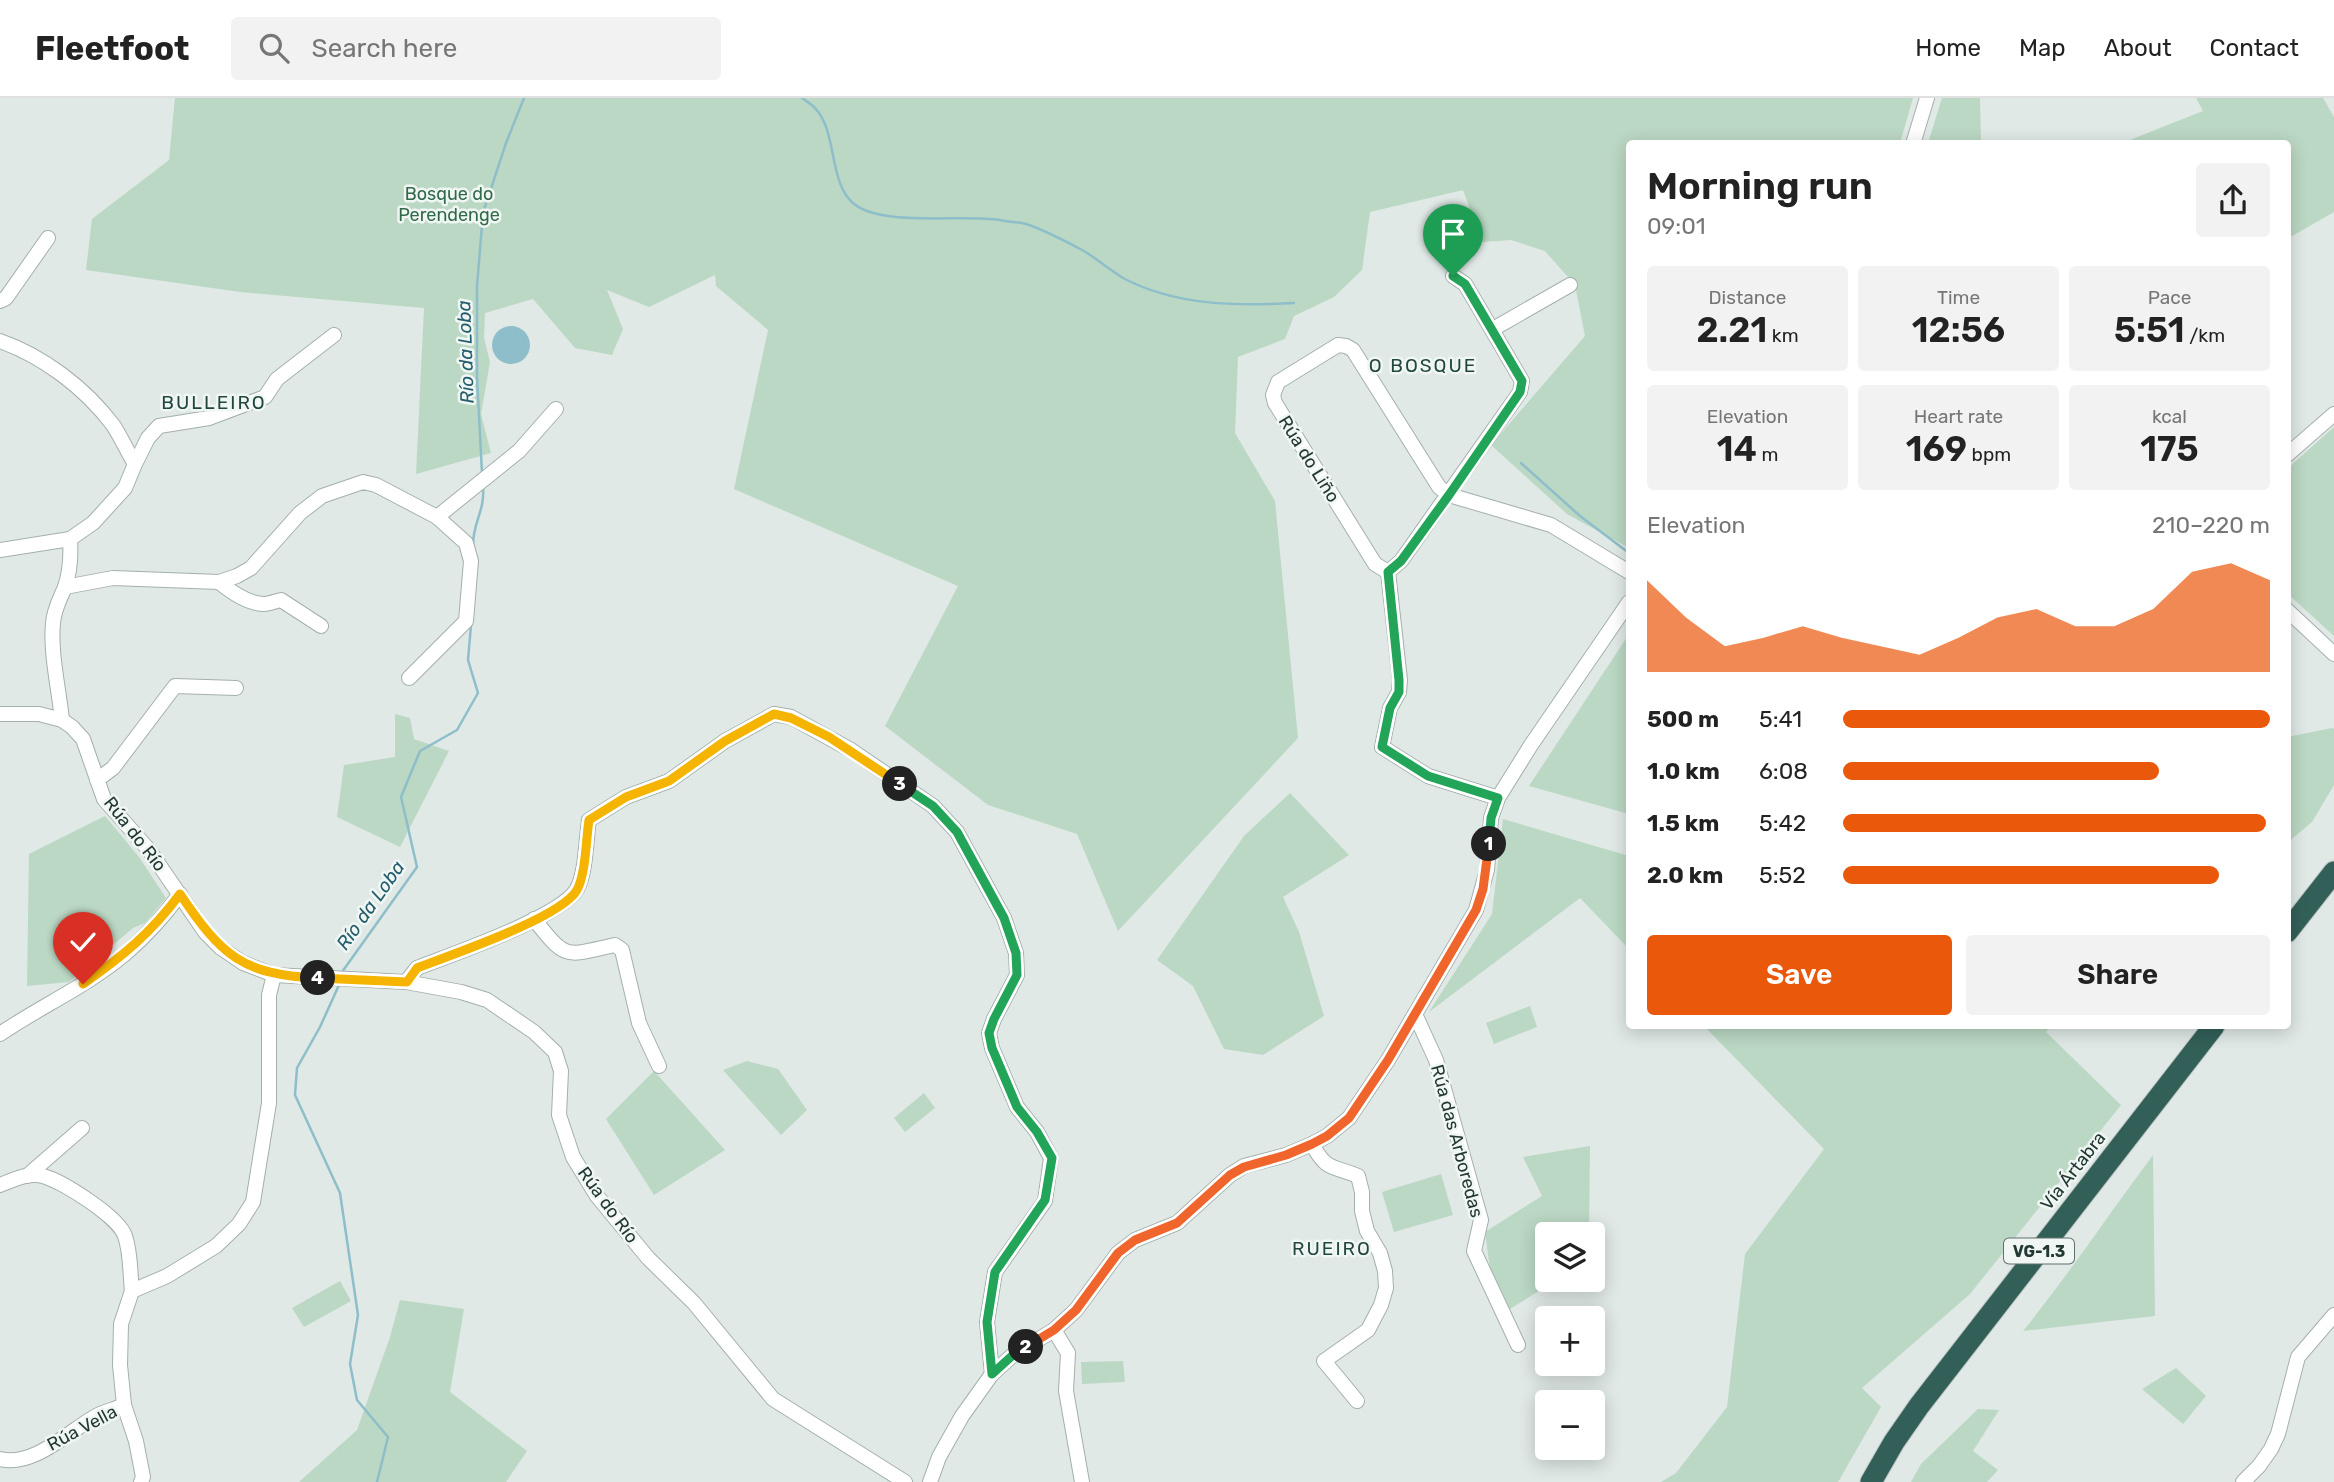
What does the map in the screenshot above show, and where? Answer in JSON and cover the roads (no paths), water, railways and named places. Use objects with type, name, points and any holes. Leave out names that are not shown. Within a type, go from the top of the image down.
[{"type":"highway","points":[[2291,927],[2334,873]]},
{"type":"highway","name":"Vía Ártabra","points":[[1871,1482],[1919,1406],[2212,1029]]},
{"type":"street","points":[[1914,140],[1927,98]]},
{"type":"street","points":[[0,301],[6,298],[48,238]]},
{"type":"street","points":[[1453,276],[1465,284],[1522,381],[1520,392],[1449,495],[1401,561],[1388,572],[1399,692],[1390,708],[1382,747],[1428,776],[1498,798]]},
{"type":"street","points":[[1493,330],[1570,285]]},
{"type":"street","points":[[0,550],[70,539],[93,523],[125,488],[149,438],[159,426],[209,418],[265,397],[277,379],[334,335]]},
{"type":"street","points":[[0,341],[23,349],[60,372],[113,426],[135,464]]},
{"type":"street","name":"Rúa do Liño","points":[[1388,572],[1375,564],[1275,403],[1273,395],[1278,382],[1338,345],[1346,345],[1353,350],[1439,487],[1449,495]]},
{"type":"street","points":[[437,517],[519,451],[556,408]]},
{"type":"street","points":[[2291,452],[2334,414]]},
{"type":"street","points":[[65,587],[113,578],[219,582],[251,568],[300,513],[322,496],[363,482],[376,485],[437,517],[466,542],[471,561],[466,621],[409,678]]},
{"type":"street","points":[[1449,495],[1552,524],[1626,570]]},
{"type":"street","points":[[0,714],[39,714],[62,720],[52,642],[57,602],[65,587],[71,554],[70,539]]},
{"type":"street","points":[[219,582],[232,592],[253,601],[265,604],[281,600],[321,626]]},
{"type":"street","points":[[930,1482],[939,1457],[962,1416],[992,1374],[1013,1355],[1054,1330],[1076,1310],[1118,1253],[1135,1240],[1177,1223],[1219,1183],[1244,1167],[1312,1144],[1349,1118],[1388,1060],[1476,910],[1487,870],[1491,818],[1498,798],[1626,606]]},
{"type":"street","points":[[2291,614],[2334,654]]},
{"type":"street","points":[[97,780],[113,768],[175,686],[236,688]]},
{"type":"street","points":[[407,982],[417,968],[519,928],[568,900],[576,892],[580,882],[589,820],[626,797],[669,781],[725,741],[774,714],[791,718],[840,743],[933,806],[957,832],[1004,918],[1016,953],[1017,975],[989,1033],[1017,1107],[1037,1132],[1052,1158],[1045,1200],[995,1272],[987,1322],[992,1374]]},
{"type":"street","name":"Rúa do Río","points":[[62,720],[83,739],[104,799],[149,849],[205,932],[221,948],[243,963],[274,975],[407,982],[461,992],[487,1000],[534,1032],[555,1052],[561,1071],[559,1115],[573,1157],[597,1196],[648,1258],[695,1303],[773,1399],[818,1430],[905,1482]]},
{"type":"street","points":[[0,1034],[38,1008],[83,984],[124,954],[160,920],[180,894]]},
{"type":"street","points":[[534,919],[557,948],[566,952],[578,953],[615,945],[622,950],[639,1023],[659,1066]]},
{"type":"street","points":[[132,1291],[167,1276],[216,1246],[239,1224],[253,1202],[269,1103],[270,995],[274,975]]},
{"type":"street","name":"Rúa das Arboredas","points":[[1415,1014],[1436,1060],[1481,1220],[1474,1251],[1518,1345]]},
{"type":"street","points":[[27,1176],[82,1128]]},
{"type":"street","points":[[1312,1144],[1326,1165],[1357,1176],[1367,1231],[1380,1253],[1385,1271],[1386,1288],[1368,1330],[1324,1361],[1357,1401]]},
{"type":"street","points":[[0,1185],[27,1176],[42,1175],[104,1210],[121,1227],[126,1237],[132,1291],[121,1324],[120,1365],[124,1405],[136,1441],[141,1482]]},
{"type":"street","points":[[2243,1482],[2259,1466],[2274,1441],[2298,1357],[2334,1315]]},
{"type":"street","points":[[1054,1330],[1068,1353],[1066,1391],[1082,1482]]},
{"type":"street","name":"Rúa Vella","points":[[0,1459],[25,1457],[51,1446],[98,1415],[124,1405]]},
{"type":"water","points":[[511,326],[525,331],[530,345],[525,359],[511,364],[497,359],[492,345],[497,331]]},
{"type":"waterway","name":"Río da Loba","points":[[482,473],[477,377],[477,286],[483,213],[524,98]]},
{"type":"waterway","points":[[802,98],[815,108],[822,118],[840,184],[846,195],[854,204],[867,211],[903,218],[984,219],[1026,224],[1084,251],[1123,278],[1164,294],[1228,304],[1294,303]]},
{"type":"waterway","points":[[1521,463],[1580,516],[1626,551]]},
{"type":"waterway","name":"Río da Loba","points":[[473,545],[483,487]]},
{"type":"waterway","name":"Río da Loba","points":[[342,972],[417,867],[401,797],[420,751],[457,730],[478,693],[468,660],[471,625]]},
{"type":"waterway","name":"Río da Loba","points":[[339,985],[297,1068],[295,1095],[340,1193],[358,1315],[350,1364],[357,1400],[388,1437],[377,1482]]},
{"type":"district","name":"O BOSQUE","points":[[1423,365]]},
{"type":"district","name":"BULLEIRO","points":[[214,402]]},
{"type":"district","name":"RUEIRO","points":[[1332,1248]]},
{"type":"park label","name":"Bosque do Perendenge","points":[[449,204]]}]
